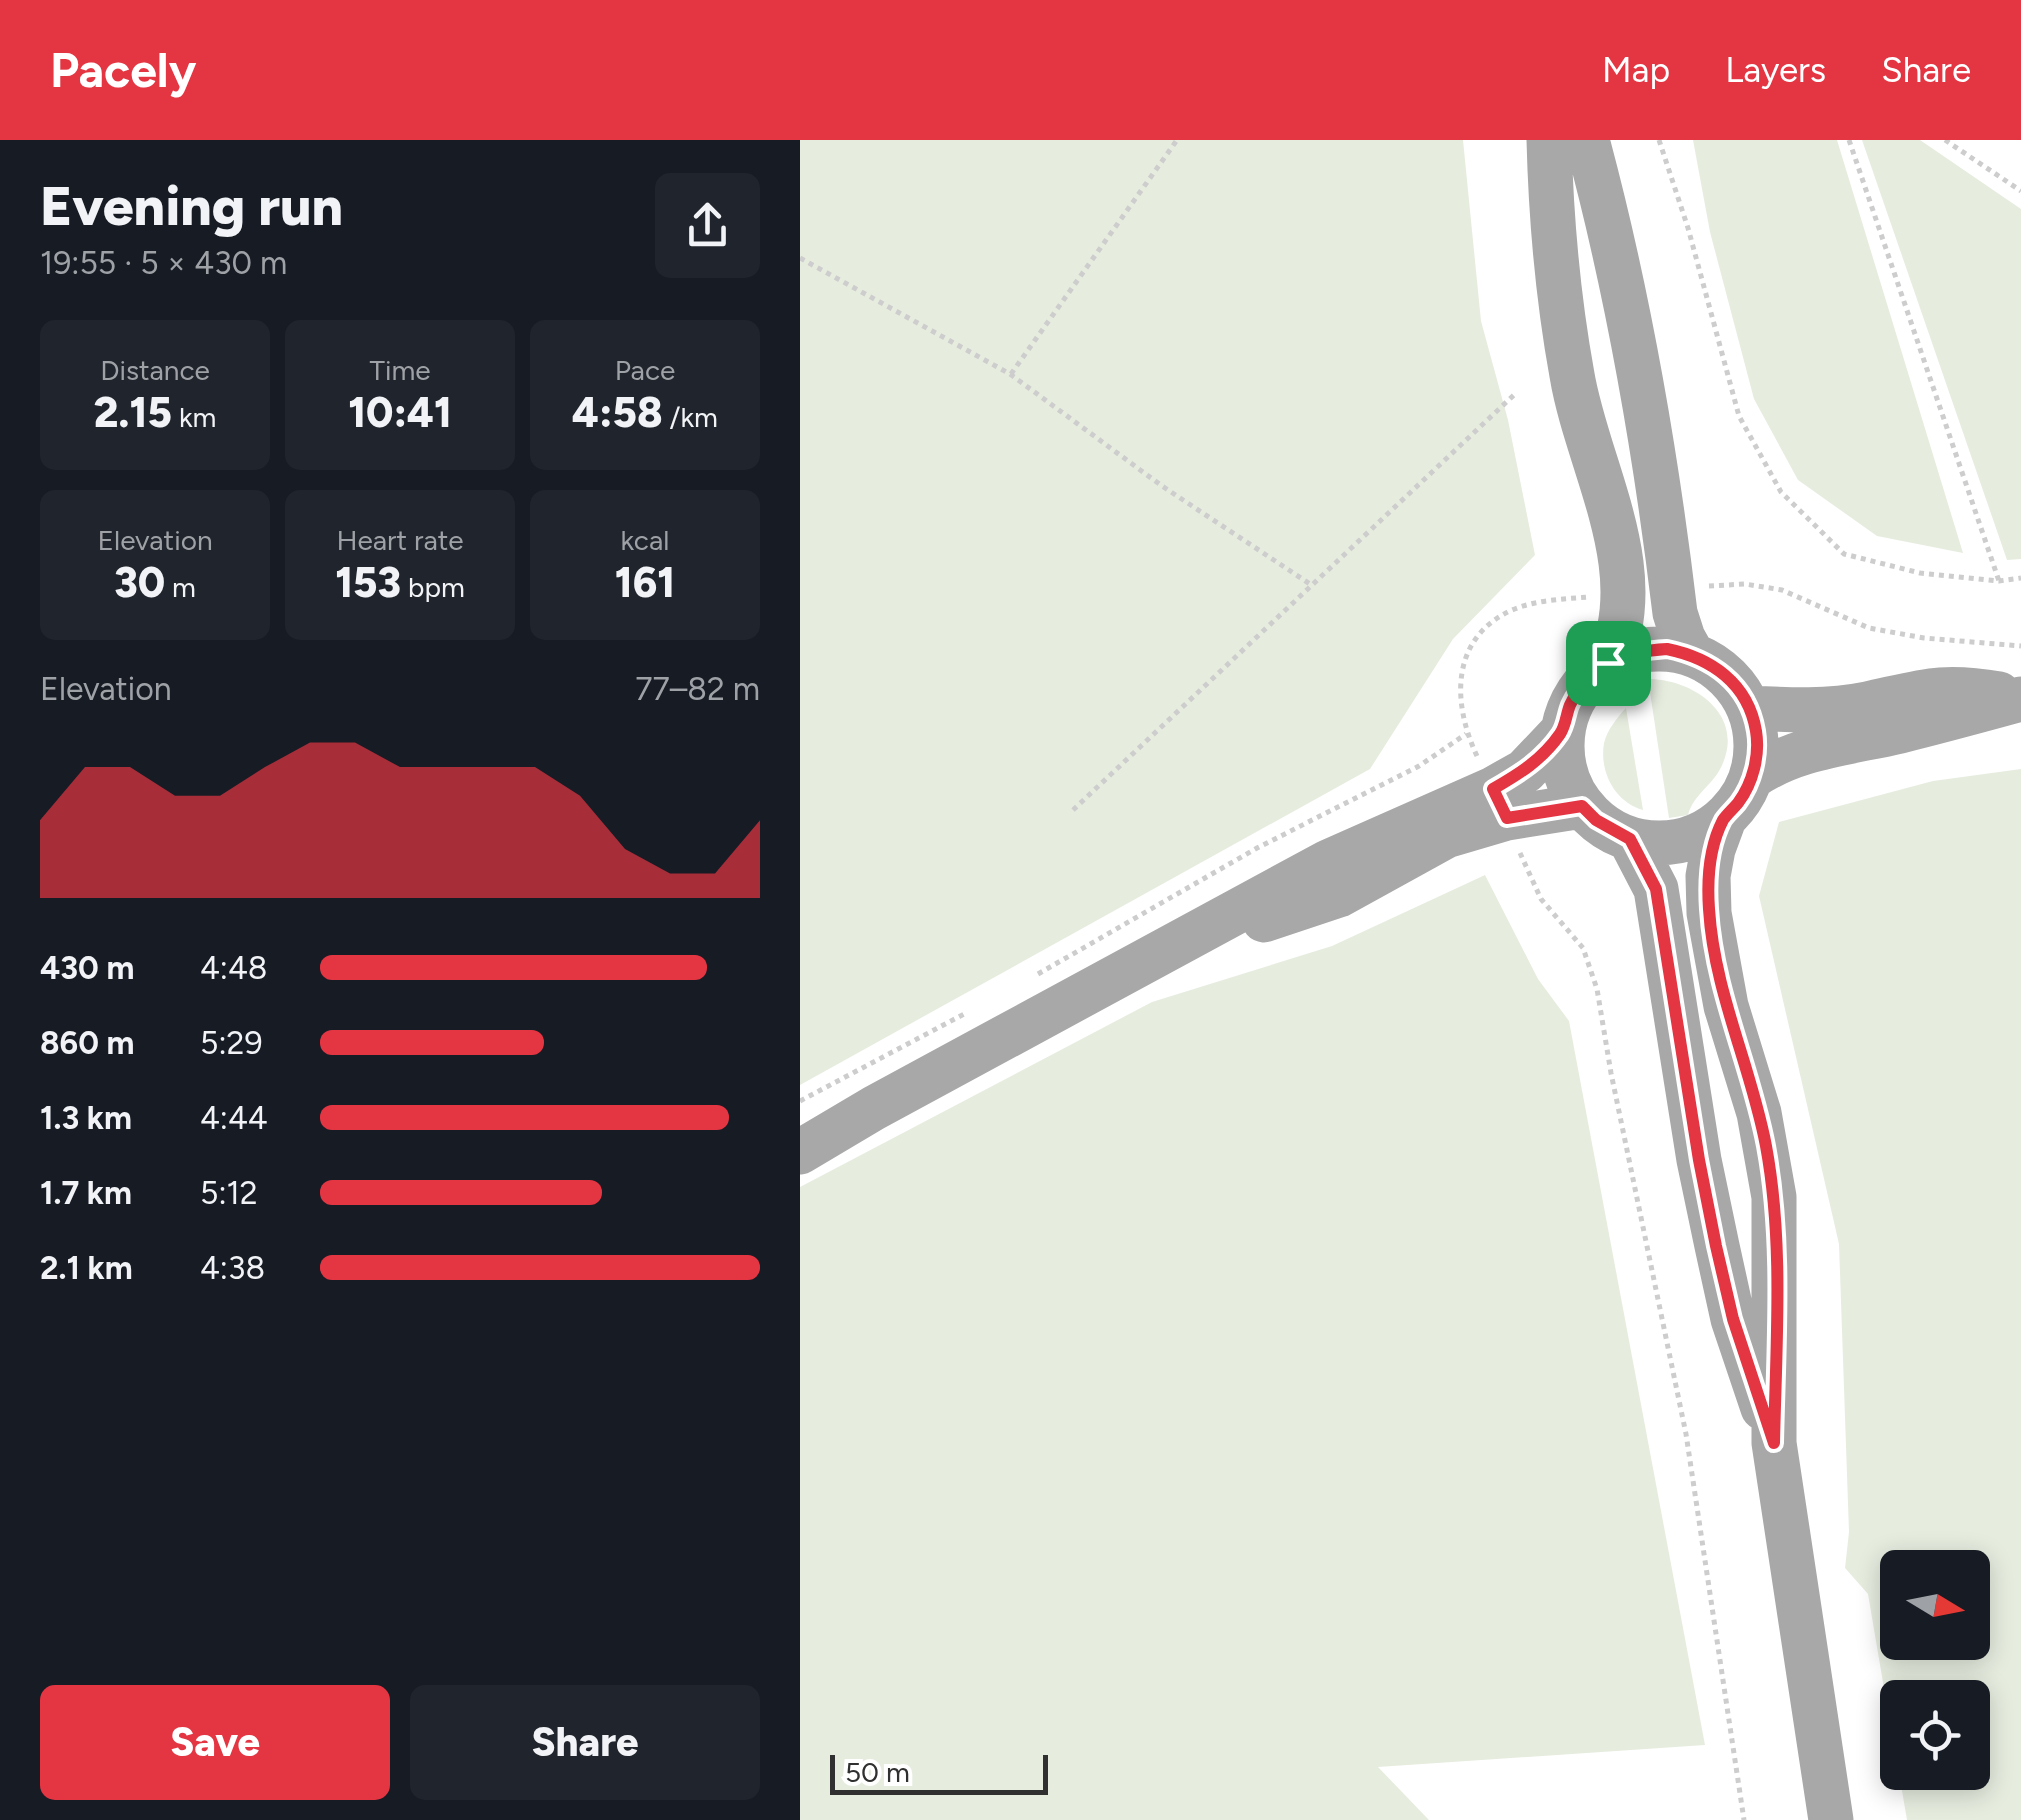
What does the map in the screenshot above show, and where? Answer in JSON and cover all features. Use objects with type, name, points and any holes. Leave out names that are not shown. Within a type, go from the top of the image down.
[{"type":"main road","points":[[1549,140],[1558,273],[1572,376],[1582,423],[1613,514],[1620,553],[1620,625],[1608,663]]},
{"type":"main road","points":[[1587,140],[1618,256],[1635,340],[1676,614],[1692,654]]},
{"type":"main road","points":[[1648,650],[1692,654],[1716,666],[1736,685],[1749,708],[1757,752],[1752,777],[1724,819],[1696,836],[1676,842],[1630,839],[1596,820],[1582,806],[1566,778],[1562,731],[1571,704],[1586,681],[1608,663],[1648,650]]},
{"type":"main road","points":[[1749,708],[1808,711],[1867,704],[1947,687],[2021,698]]},
{"type":"main road","points":[[1752,777],[1775,761],[1796,754],[2021,698]]},
{"type":"main road","points":[[800,1152],[1185,940],[1290,914],[1338,895],[1446,836],[1500,803],[1562,731]]},
{"type":"main road","points":[[1500,803],[1582,806]]},
{"type":"main road","points":[[1724,819],[1708,876],[1709,913],[1726,1006],[1759,1113],[1774,1196],[1774,1443],[1831,1820]]},
{"type":"main road","points":[[1630,839],[1656,889],[1716,1246],[1733,1319],[1774,1443]]},
{"type":"path","points":[[1010,374],[1177,140]]},
{"type":"path","points":[[1659,140],[1688,228],[1739,416],[1782,492],[1844,554],[1920,573],[1999,581],[2021,578]]},
{"type":"path","points":[[1849,140],[1999,581]]},
{"type":"path","points":[[1946,140],[2021,191]]},
{"type":"path","points":[[800,258],[1010,374],[1162,486],[1310,584]]},
{"type":"path","points":[[1073,810],[1516,393]]},
{"type":"path","points":[[1036,975],[1257,848],[1420,766],[1466,734],[1541,899],[1583,948],[1597,988],[1614,1092],[1697,1496],[1744,1820]]},
{"type":"path","points":[[800,1101],[970,1011]]},
{"type":"shaded area","points":[[800,140],[1463,140],[1481,321],[1508,420],[1535,555],[1453,639],[1370,769],[800,1085]]},
{"type":"shaded area","points":[[1693,140],[1837,140],[1963,553],[1877,536],[1798,480],[1754,399],[1710,232]]},
{"type":"shaded area","points":[[1862,140],[1920,140],[2021,209],[2021,559],[2007,560]]},
{"type":"shaded area","points":[[1648,679],[1697,692],[1720,714],[1726,729],[1728,745],[1723,763],[1688,815],[1669,818]]},
{"type":"shaded area","points":[[1626,708],[1643,810],[1617,793],[1604,765],[1605,738]]},
{"type":"shaded area","points":[[2021,769],[2021,1820],[1907,1820],[1902,1790],[1990,1790],[1990,1680],[1883,1680],[1868,1594],[1845,1568],[1849,1532],[1839,1244],[1759,896],[1779,822],[1933,781]]},
{"type":"shaded area","points":[[1485,875],[1538,979],[1569,1021],[1705,1745],[1378,1767],[1429,1820],[800,1820],[800,1187],[1152,1002],[1332,946]]},
{"type":"route","points":[[1648,650],[1692,654],[1716,666],[1736,685],[1756,730],[1752,777],[1724,819],[1708,876],[1709,913],[1726,1006],[1759,1113],[1774,1196],[1774,1443],[1733,1319],[1716,1246],[1663,920],[1647,868],[1630,839],[1596,820],[1582,806],[1507,818],[1493,789],[1525,771],[1544,753],[1562,731],[1571,704],[1586,681],[1608,663],[1648,650]]}]
